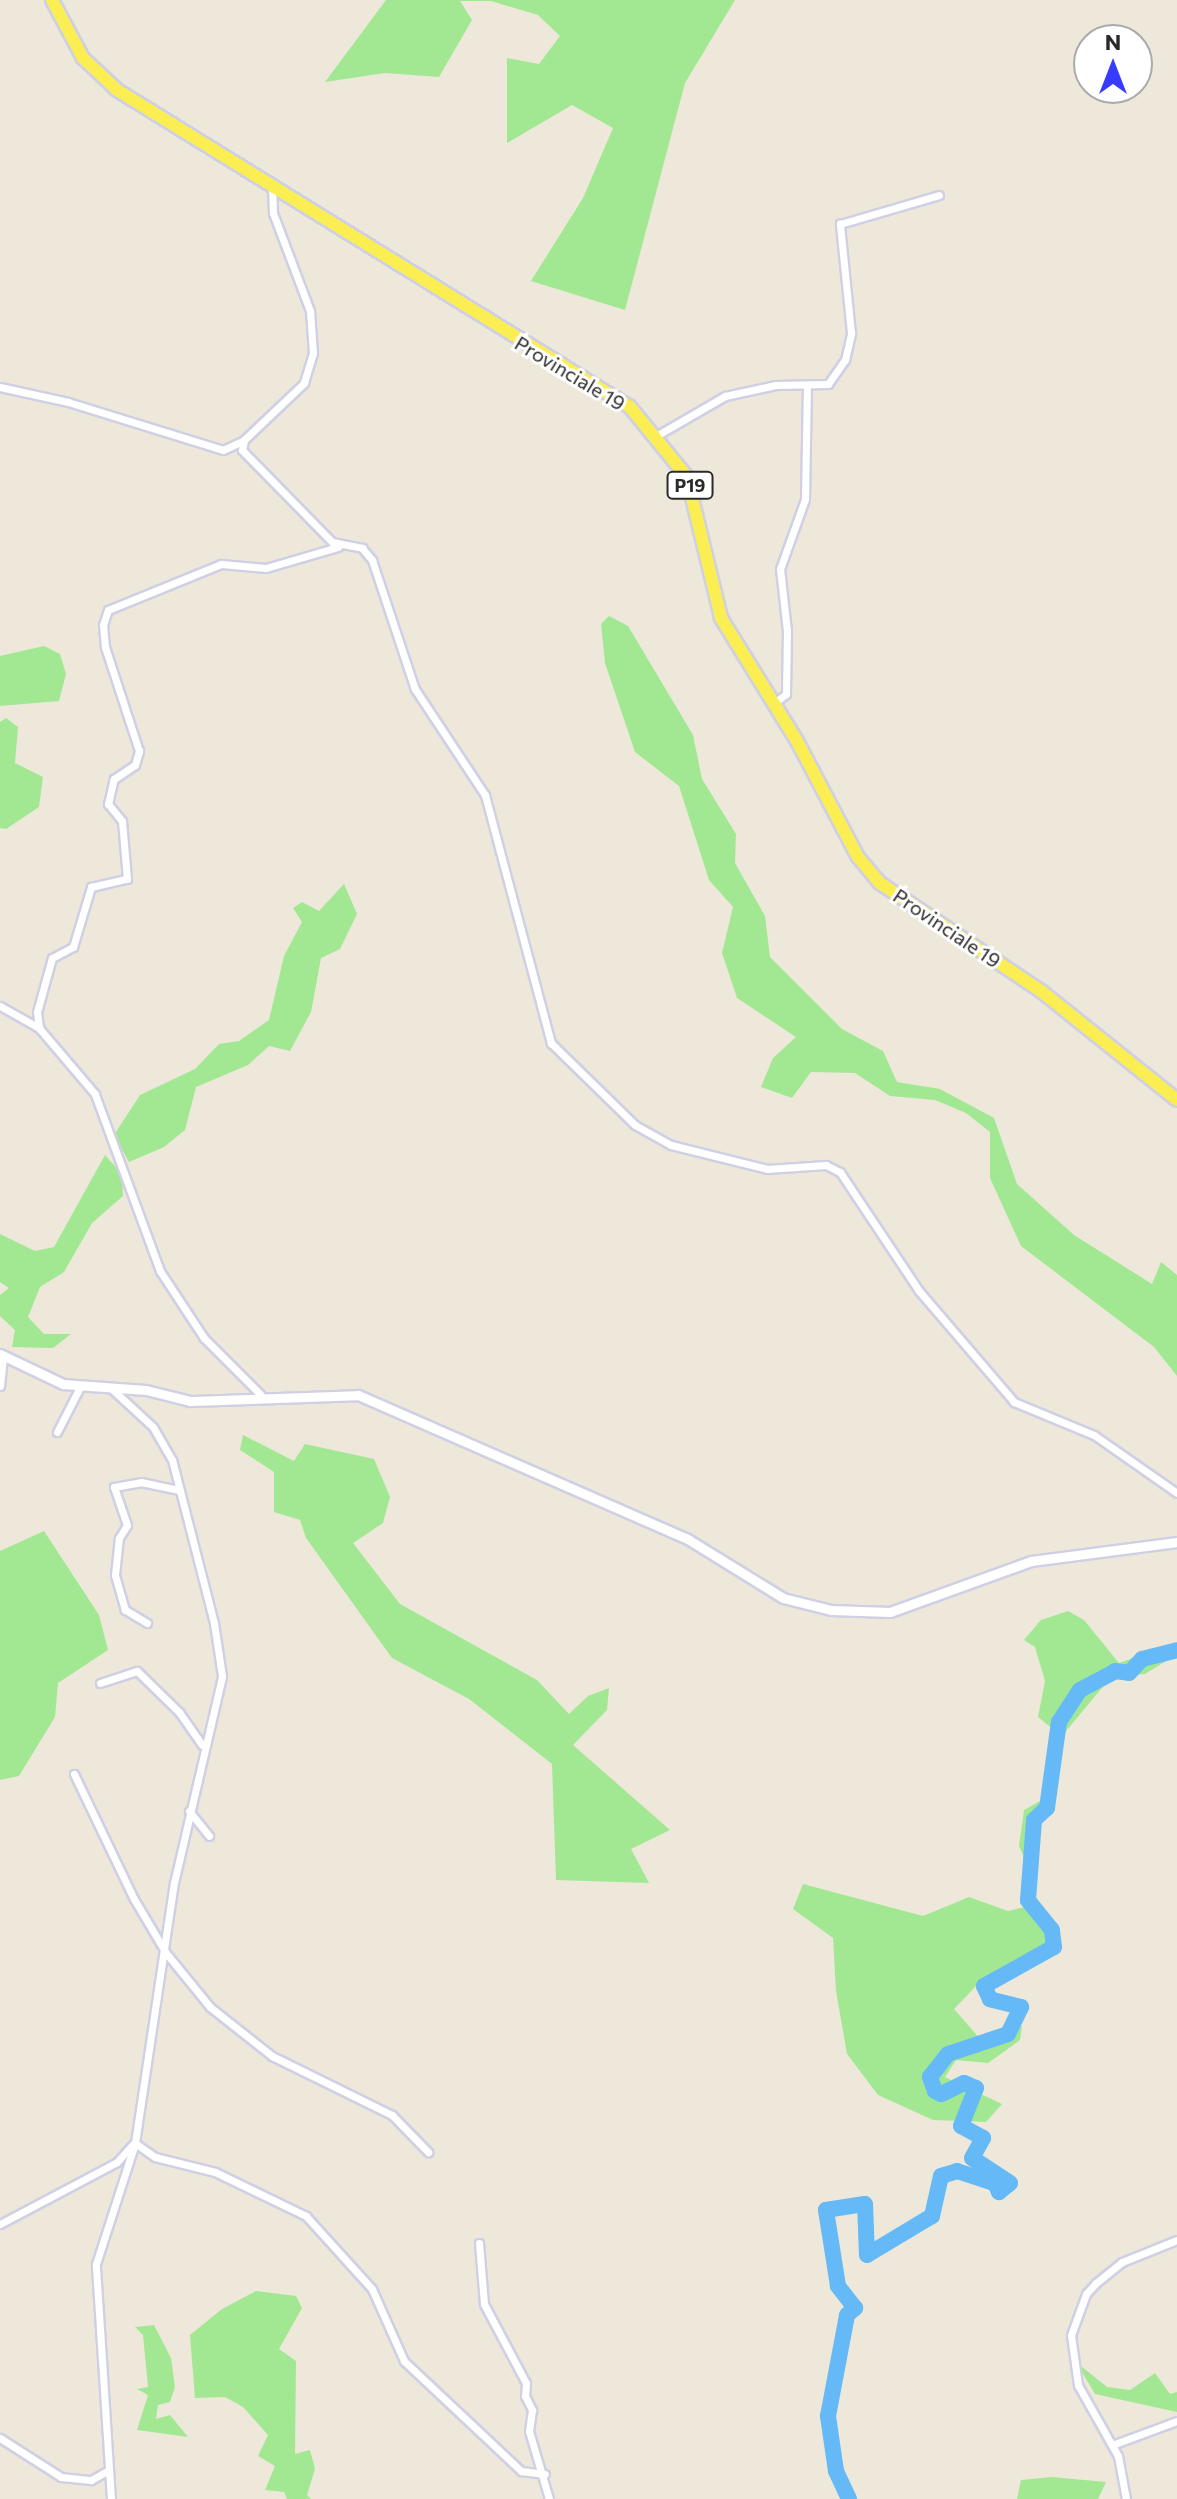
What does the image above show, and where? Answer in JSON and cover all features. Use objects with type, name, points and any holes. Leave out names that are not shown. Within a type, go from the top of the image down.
[{"type":"main road","name":"Provinciale 19","points":[[52,0],[83,58],[117,90],[272,182],[386,261],[630,407],[656,436],[691,487],[721,618],[774,703],[845,836],[880,883],[1041,991],[1177,1100]]},
{"type":"street","points":[[0,387],[34,393],[223,450],[244,440],[304,383],[313,353],[310,311],[273,213],[272,182]]},
{"type":"street","points":[[656,436],[725,396],[776,385],[828,384],[850,345],[840,224],[939,195]]},
{"type":"street","points":[[774,703],[783,698],[787,682],[780,569],[807,485],[807,386]]},
{"type":"street","points":[[244,440],[246,456],[338,547]]},
{"type":"street","points":[[39,1028],[39,998],[52,958],[73,947],[91,887],[127,879],[122,821],[108,804],[114,779],[135,765],[139,751],[105,647],[108,610],[221,564],[266,568],[338,547],[367,552],[415,689],[485,795],[555,1049],[635,1125],[671,1145],[767,1169],[826,1165],[840,1172],[919,1291],[1014,1402],[1094,1435],[1177,1493]]},
{"type":"street","points":[[0,1006],[39,1028],[93,1088],[140,1225],[188,1318],[261,1395]]},
{"type":"street","points":[[0,1386],[1,1355],[44,1378],[80,1387],[146,1390],[190,1401],[342,1393],[372,1400],[686,1538],[783,1598],[807,1606],[890,1612],[916,1606],[982,1574],[1020,1564],[1177,1542]]},
{"type":"street","points":[[57,1432],[80,1387]]},
{"type":"street","points":[[111,2499],[95,2279],[100,2241],[135,2143],[189,1811],[202,1745],[222,1676],[214,1623],[164,1443],[113,1390]]},
{"type":"street","points":[[147,1623],[125,1610],[115,1575],[119,1538],[127,1525],[114,1487],[141,1482],[178,1490]]},
{"type":"street","points":[[100,1683],[137,1671],[179,1712],[202,1745]]},
{"type":"street","points":[[74,1774],[117,1868],[166,1953],[210,2007],[272,2056],[392,2115],[428,2152]]},
{"type":"street","points":[[189,1811],[209,1836]]},
{"type":"street","points":[[0,2224],[117,2162],[135,2143]]},
{"type":"street","points":[[135,2143],[155,2157],[215,2172],[306,2216],[372,2289],[404,2361],[521,2471],[545,2474]]},
{"type":"street","points":[[1126,2499],[1112,2445],[1078,2385],[1071,2335],[1086,2294],[1122,2262],[1177,2240]]},
{"type":"street","points":[[479,2243],[484,2304],[526,2383],[525,2396],[532,2410],[529,2431],[545,2474],[549,2499]]},
{"type":"street","points":[[1112,2445],[1177,2421]]},
{"type":"street","points":[[0,2438],[61,2477],[91,2480],[107,2471]]},
{"type":"green space","points":[[386,0],[735,0],[685,83],[625,310],[531,281],[583,198],[613,128],[572,105],[507,143],[507,58],[539,64],[560,36],[538,15],[491,1],[460,1],[472,20],[439,77],[385,73],[325,82]]},
{"type":"green space","points":[[609,616],[628,626],[693,735],[702,779],[736,834],[735,863],[765,916],[770,957],[842,1029],[883,1051],[897,1082],[940,1089],[994,1118],[1017,1184],[1074,1235],[1152,1284],[1161,1262],[1177,1275],[1177,1376],[1154,1347],[1021,1246],[990,1178],[990,1132],[966,1113],[935,1100],[890,1096],[855,1073],[811,1072],[792,1098],[761,1087],[773,1058],[796,1037],[737,998],[722,953],[733,907],[709,880],[679,786],[635,752],[605,663],[601,624]]},
{"type":"green space","points":[[44,646],[60,654],[66,674],[59,701],[0,706],[0,656]]},
{"type":"green space","points":[[6,718],[18,727],[15,763],[43,777],[39,807],[6,829],[0,828],[0,722]]},
{"type":"green space","points":[[344,884],[357,914],[340,949],[321,958],[311,1012],[290,1051],[269,1046],[248,1065],[196,1087],[185,1130],[164,1147],[129,1162],[114,1135],[140,1095],[195,1069],[219,1044],[239,1041],[269,1020],[284,956],[302,922],[293,908],[302,902],[319,911]]},
{"type":"green space","points":[[105,1155],[122,1174],[123,1196],[92,1223],[64,1272],[40,1287],[28,1317],[44,1334],[71,1334],[53,1348],[12,1347],[15,1330],[0,1316],[0,1295],[9,1288],[0,1282],[0,1234],[35,1251],[54,1247]]},
{"type":"green space","points":[[243,1435],[294,1461],[305,1444],[374,1459],[390,1497],[383,1523],[353,1543],[400,1604],[537,1680],[569,1714],[588,1696],[609,1688],[607,1710],[573,1745],[670,1830],[631,1849],[649,1883],[556,1880],[552,1764],[469,1699],[392,1658],[306,1538],[300,1520],[274,1512],[274,1472],[240,1450]]},
{"type":"green space","points":[[44,1531],[99,1615],[108,1650],[58,1683],[55,1717],[19,1776],[0,1780],[0,1551]]},
{"type":"green space","points":[[1068,1611],[1084,1620],[1119,1663],[1167,1646],[1166,1661],[1145,1674],[1111,1677],[1066,1731],[1042,1809],[1030,1814],[1030,1831],[1039,1835],[1036,1853],[1023,1855],[1019,1846],[1024,1810],[1042,1800],[1054,1730],[1038,1717],[1045,1681],[1035,1647],[1024,1640],[1041,1620]]},
{"type":"green space","points":[[803,1884],[923,1916],[969,1897],[1008,1911],[1025,1907],[1048,1932],[1046,1946],[977,1985],[954,2009],[981,2040],[1022,2026],[1020,2040],[988,2063],[956,2060],[945,2077],[1002,2104],[986,2122],[933,2120],[878,2095],[847,2054],[836,1991],[833,1938],[793,1909]]},
{"type":"green space","points":[[256,2291],[296,2296],[302,2308],[279,2349],[296,2361],[295,2454],[310,2450],[315,2469],[307,2495],[311,2499],[287,2499],[284,2492],[265,2490],[275,2466],[258,2456],[268,2435],[243,2407],[225,2397],[195,2398],[190,2335],[222,2309]]},
{"type":"green space","points":[[154,2325],[171,2358],[175,2387],[170,2402],[158,2405],[156,2419],[170,2415],[188,2437],[137,2430],[148,2395],[137,2389],[148,2387],[143,2335],[135,2327]]},
{"type":"green space","points":[[1076,2362],[1107,2387],[1130,2390],[1155,2373],[1170,2394],[1177,2392],[1177,2412],[1095,2394]]},
{"type":"green space","points":[[1052,2477],[1106,2482],[1098,2499],[1017,2499],[1021,2480]]},
{"type":"waterway","points":[[849,2499],[836,2471],[828,2416],[847,2315],[855,2308],[838,2286],[826,2210],[865,2204],[867,2255],[932,2216],[941,2176],[957,2171],[995,2183],[999,2192],[1010,2183],[972,2158],[983,2138],[961,2126],[976,2088],[964,2083],[941,2094],[935,2091],[930,2077],[948,2054],[1008,2034],[1021,2007],[990,1999],[984,1986],[1054,1947],[1052,1930],[1028,1900],[1034,1820],[1047,1808],[1059,1722],[1080,1690],[1115,1671],[1129,1673],[1142,1659],[1177,1650]]}]
